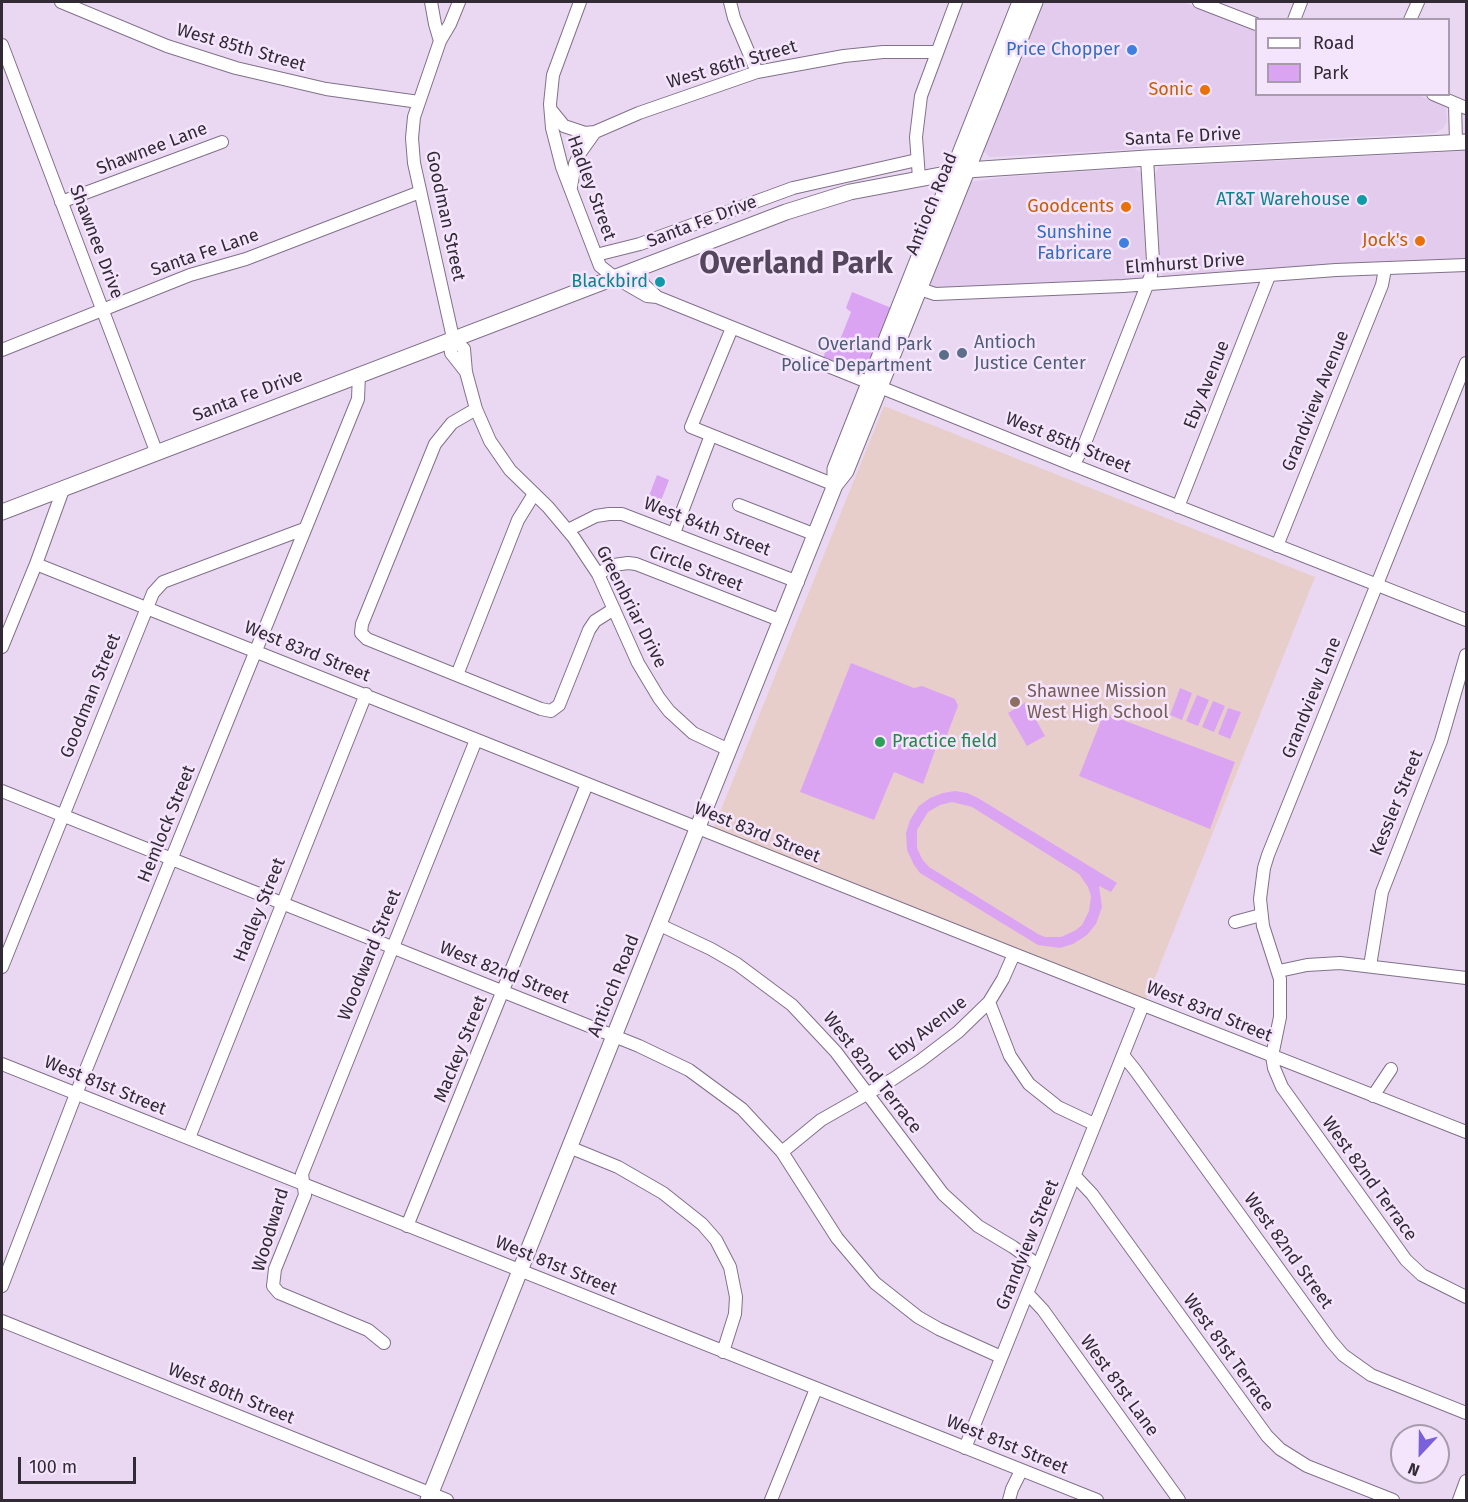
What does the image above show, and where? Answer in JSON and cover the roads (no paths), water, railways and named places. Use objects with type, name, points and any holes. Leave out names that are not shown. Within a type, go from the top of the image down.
[{"type":"main road","name":"Antioch Road","points":[[960,171],[1020,2]]},
{"type":"main road","name":"Antioch Road","points":[[430,1497],[835,485],[846,471],[874,385],[913,287],[960,171],[1035,2]]},
{"type":"main road","name":"Santa Fe Drive","points":[[2,512],[637,268],[786,212],[850,192],[960,171],[1147,158],[1461,142]]},
{"type":"street","name":"West 85th Street","points":[[61,2],[157,42],[236,68],[326,89],[419,102]]},
{"type":"street","points":[[431,2],[440,41]]},
{"type":"street","name":"Goodman Street","points":[[453,338],[420,192],[412,138],[414,117],[440,41],[459,2]]},
{"type":"street","name":"Hadley Street","points":[[580,2],[555,69],[550,95],[550,110],[556,148],[600,266],[614,277]]},
{"type":"street","points":[[730,2],[757,72]]},
{"type":"street","points":[[919,178],[917,113],[936,51],[956,2]]},
{"type":"street","points":[[1199,2],[1255,23]]},
{"type":"street","points":[[1295,18],[1301,2]]},
{"type":"street","points":[[1411,18],[1418,2]]},
{"type":"street","name":"Shawnee Drive","points":[[2,45],[156,451]]},
{"type":"street","name":"West 86th Street","points":[[595,132],[639,113],[757,72],[844,56],[884,52],[936,51]]},
{"type":"street","points":[[1438,96],[1461,106],[1461,142]]},
{"type":"street","points":[[550,110],[564,126],[585,133],[595,132]]},
{"type":"street","points":[[571,188],[575,165],[580,153],[595,132]]},
{"type":"street","name":"Shawnee Lane","points":[[61,202],[222,142]]},
{"type":"street","points":[[1073,465],[1083,448],[1151,275],[1153,261],[1147,158]]},
{"type":"street","points":[[596,255],[640,244],[793,188],[917,160]]},
{"type":"street","name":"Santa Fe Lane","points":[[2,350],[190,275],[246,259],[420,192]]},
{"type":"street","name":"Elmhurst Drive","points":[[913,287],[935,294],[1147,284],[1336,270],[1467,265]]},
{"type":"street","points":[[637,268],[644,285],[657,297]]},
{"type":"street","name":"Grandview Avenue","points":[[1277,546],[1377,296],[1385,269]]},
{"type":"street","name":"Eby Avenue","points":[[1178,507],[1269,276]]},
{"type":"street","name":"West 85th Street","points":[[614,277],[647,296],[657,297],[1178,507],[1467,620]]},
{"type":"street","points":[[732,328],[691,427],[835,485]]},
{"type":"street","name":"Greenbriar Drive","points":[[453,338],[450,345],[451,353],[466,372],[476,409],[490,441],[502,459],[568,530],[598,574],[638,663],[659,698],[669,711],[693,733],[729,750]]},
{"type":"street","name":"Grandview Lane","points":[[1272,1056],[1281,1000],[1279,971],[1261,915],[1260,889],[1268,855],[1467,363]]},
{"type":"street","name":"Hemlock Street","points":[[2,1286],[76,1095],[358,399],[359,374]]},
{"type":"street","name":"West 83rd Street","points":[[476,409],[452,423],[435,444],[362,624],[361,633],[367,639],[551,711],[559,705],[589,630],[595,621],[614,609]]},
{"type":"street","points":[[674,533],[711,435]]},
{"type":"street","points":[[2,647],[64,487]]},
{"type":"street","points":[[457,675],[519,520],[534,494]]},
{"type":"street","points":[[739,505],[816,535]]},
{"type":"street","name":"West 84th Street","points":[[568,530],[596,516],[622,514],[798,582]]},
{"type":"street","name":"Goodman Street","points":[[2,967],[153,593],[163,582],[304,529]]},
{"type":"street","name":"West 83rd Street","points":[[36,564],[366,694],[698,829],[1467,1132]]},
{"type":"street","name":"Circle Street","points":[[598,574],[614,566],[636,564],[782,621]]},
{"type":"street","name":"Kessler Street","points":[[1370,966],[1382,892],[1441,741],[1467,656]]},
{"type":"street","name":"Hadley Street","points":[[189,1138],[366,694]]},
{"type":"street","name":"Woodward Street","points":[[303,1185],[302,1173],[476,740]]},
{"type":"street","name":"Mackey Street","points":[[407,1226],[587,784]]},
{"type":"street","name":"West 82nd Street","points":[[2,791],[614,1036],[665,1057],[689,1070],[741,1109],[782,1152],[837,1238],[875,1283],[925,1321],[1001,1357]]},
{"type":"street","points":[[1235,922],[1261,915]]},
{"type":"street","name":"West 82nd Terrace","points":[[660,925],[737,964],[792,1005],[830,1044],[943,1194],[978,1226],[1038,1265]]},
{"type":"street","name":"Eby Avenue","points":[[782,1152],[821,1120],[902,1073],[944,1044],[989,1002],[1014,954]]},
{"type":"street","points":[[1279,971],[1324,963],[1370,966],[1467,978]]},
{"type":"street","points":[[989,1002],[1010,1056],[1029,1084],[1058,1107],[1094,1124]]},
{"type":"street","points":[[1123,1055],[1143,1005]]},
{"type":"street","name":"West 82nd Street","points":[[1123,1055],[1330,1341],[1343,1355],[1371,1375],[1467,1413]]},
{"type":"street","name":"Grandview Street","points":[[965,1448],[1123,1055]]},
{"type":"street","name":"West 82nd Terrace","points":[[1272,1056],[1277,1076],[1288,1097],[1406,1260],[1422,1275],[1467,1297]]},
{"type":"street","name":"West 81st Street","points":[[2,1064],[1097,1500]]},
{"type":"street","points":[[1373,1096],[1391,1069]]},
{"type":"street","points":[[569,1147],[618,1167],[663,1192],[702,1224],[716,1240],[730,1267],[736,1297],[735,1314],[723,1352]]},
{"type":"street","name":"West 81st Terrace","points":[[1076,1176],[1092,1194],[1267,1436],[1280,1449],[1307,1466],[1393,1500]]},
{"type":"street","name":"Woodward","points":[[303,1185],[305,1195],[275,1269],[273,1286],[279,1293],[368,1330],[384,1343]]},
{"type":"street","name":"West 81st Lane","points":[[1028,1294],[1043,1310],[1179,1500]]},
{"type":"street","name":"West 80th Street","points":[[2,1321],[430,1497],[447,1500]]},
{"type":"street","points":[[771,1500],[816,1389]]},
{"type":"street","points":[[1009,1500],[1021,1471]]},
{"type":"street","points":[[1459,1500],[1467,1481]]},
{"type":"place","name":"Price Chopper","points":[[1132,50]]},
{"type":"place","name":"Sonic","points":[[1205,90]]},
{"type":"place","name":"AT&T Warehouse","points":[[1362,200]]},
{"type":"place","name":"Goodcents","points":[[1126,207]]},
{"type":"place","name":"Jock's","points":[[1420,241]]},
{"type":"place","name":"Sunshine Fabricare","points":[[1124,243]]},
{"type":"place","name":"Blackbird","points":[[660,282]]},
{"type":"place","name":"Antioch Justice Center","points":[[962,353]]},
{"type":"place","name":"Overland Park Police Department","points":[[944,355]]},
{"type":"place","name":"Shawnee Mission West High School","points":[[1015,702]]},
{"type":"place","name":"Practice field","points":[[880,742]]},
{"type":"district","name":"Overland Park","points":[[796,265]]}]
